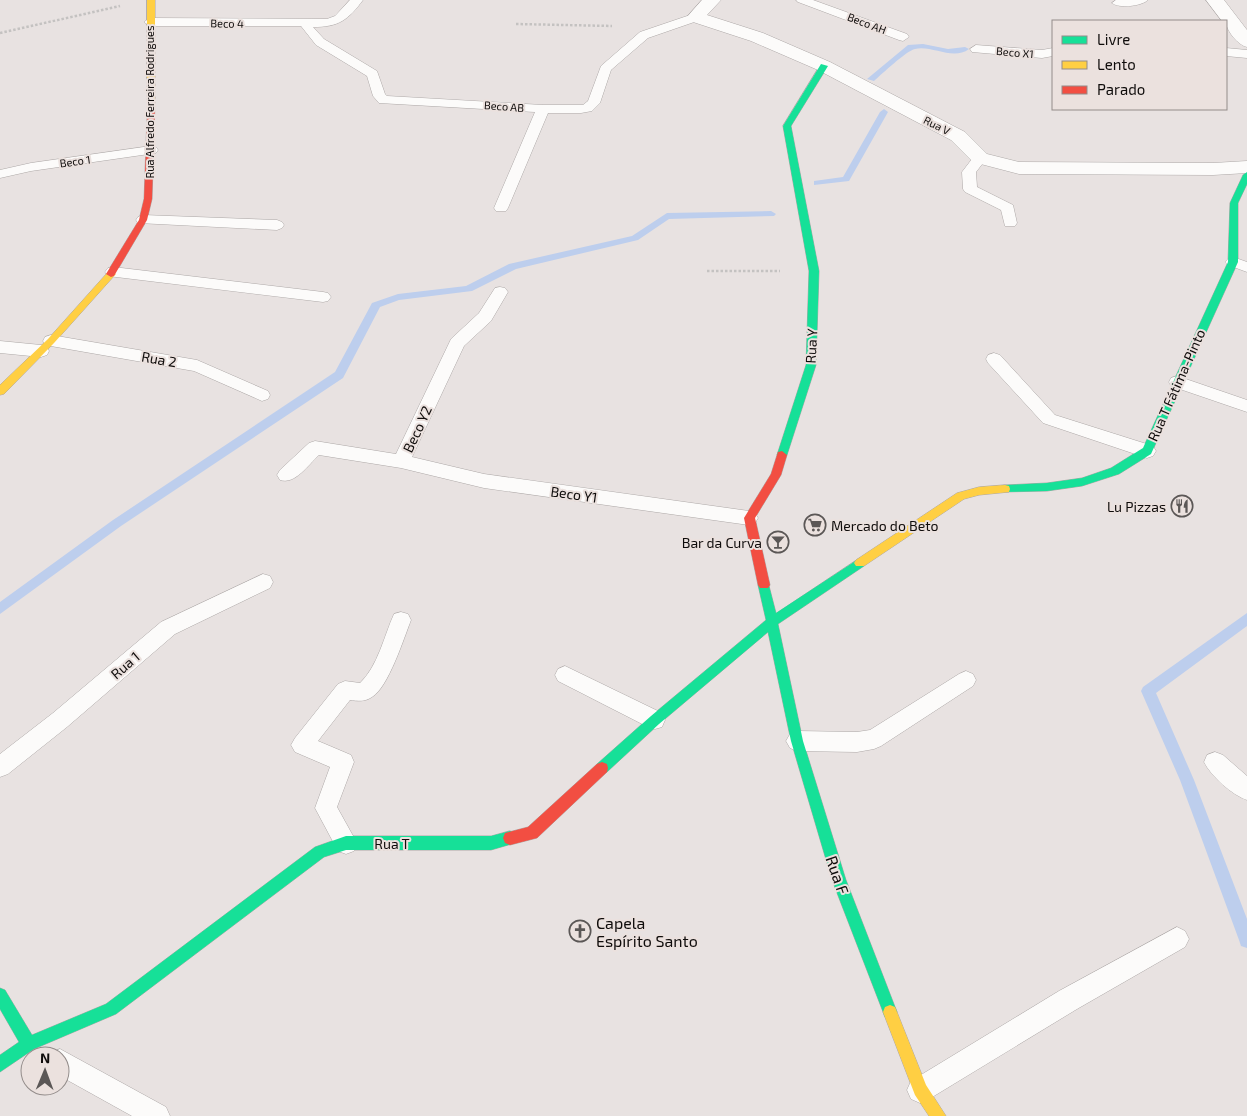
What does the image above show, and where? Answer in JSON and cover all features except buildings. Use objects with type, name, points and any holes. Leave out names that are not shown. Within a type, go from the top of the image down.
[{"type":"street","name":"Rua Alfredo Ferreira Rodrigues","points":[[0,391],[46,346],[113,272],[144,220],[148,198],[151,150],[150,22],[152,0]]},
{"type":"street","points":[[696,17],[712,0]]},
{"type":"street","points":[[1215,0],[1247,42]]},
{"type":"street","name":"Rua V","points":[[696,17],[756,37],[824,66],[958,136],[980,158]]},
{"type":"street","name":"Rua Y","points":[[749,518],[776,475],[812,365],[814,271],[787,126],[824,66]]},
{"type":"street","points":[[980,158],[1019,168],[1213,169],[1247,167]]},
{"type":"street","name":"Rua T Fátima-Pinto","points":[[772,622],[967,493],[1058,487],[1092,481],[1130,465],[1147,451],[1177,382],[1240,264],[1234,203],[1247,175]]},
{"type":"street","points":[[749,518],[772,622]]},
{"type":"street","name":"Rua T","points":[[47,1046],[111,1008],[320,852],[346,843],[490,842],[532,833],[655,720],[772,622]]},
{"type":"street","name":"Rua F","points":[[772,622],[797,741],[839,880],[920,1090],[938,1116]]},
{"type":"street","points":[[0,995],[37,1046]]},
{"type":"street","name":"Rua T","points":[[0,1064],[20,1057]]},
{"type":"lane","name":"Beco 4","points":[[150,22],[305,24],[336,21],[357,0]]},
{"type":"lane","name":"Beco AH","points":[[802,0],[903,37]]},
{"type":"lane","points":[[1118,3],[1142,0]]},
{"type":"lane","name":"Beco AB","points":[[305,24],[320,42],[372,74],[379,96],[384,100],[543,109],[581,109],[591,106],[605,70],[644,35],[696,17]]},
{"type":"lane","name":"Beco X1","points":[[976,48],[1042,54],[1052,52]]},
{"type":"lane","points":[[1227,52],[1247,54]]},
{"type":"lane","points":[[501,208],[543,109]]},
{"type":"lane","name":"Beco 1","points":[[0,174],[31,167],[151,150]]},
{"type":"lane","points":[[980,158],[969,172],[970,189],[1008,208],[1010,224]]},
{"type":"lane","points":[[144,220],[277,225]]},
{"type":"lane","points":[[113,272],[323,297]]},
{"type":"lane","name":"Beco Y2","points":[[286,475],[315,448],[402,461],[457,343],[485,317],[500,292]]},
{"type":"lane","name":"Rua 2","points":[[0,347],[46,346],[197,366],[262,395]]},
{"type":"lane","points":[[994,359],[1049,419],[1147,451]]},
{"type":"lane","points":[[1177,382],[1247,406]]},
{"type":"lane","name":"Beco Y1","points":[[402,461],[484,482],[749,518]]},
{"type":"lane","name":"Rua 1","points":[[0,767],[60,720],[168,628],[263,582]]},
{"type":"lane","points":[[346,843],[326,808],[343,762],[302,745],[345,690],[362,692],[368,689],[380,671],[401,620]]},
{"type":"lane","points":[[565,675],[655,720]]},
{"type":"lane","points":[[797,741],[857,742],[874,739],[966,680]]},
{"type":"lane","points":[[1215,762],[1247,790]]},
{"type":"lane","points":[[920,1090],[1068,1000],[1177,939]]},
{"type":"lane","points":[[70,1068],[157,1116]]},
{"type":"path","points":[[0,33],[128,4]]},
{"type":"path","points":[[516,24],[617,26],[644,35]]},
{"type":"path","points":[[707,271],[814,271]]},
{"type":"waterway","points":[[871,79],[911,47],[923,46],[948,51],[965,49]]},
{"type":"waterway","points":[[817,183],[846,179],[884,112]]},
{"type":"waterway","points":[[0,609],[117,523],[339,375],[376,305],[398,297],[468,289],[513,266],[635,238],[667,216],[771,214]]},
{"type":"waterway","points":[[1247,619],[1148,691],[1187,780],[1247,940]]},
{"type":"traffic: fast","points":[[782,455],[811,365],[814,271],[787,126],[824,66]]},
{"type":"traffic: fast","points":[[1005,489],[1047,487],[1082,482],[1115,471],[1147,451],[1233,262],[1234,203],[1247,175]]},
{"type":"traffic: fast","points":[[602,768],[655,720],[772,622],[860,563]]},
{"type":"traffic: fast","points":[[764,585],[797,741],[839,880],[890,1012]]},
{"type":"traffic: fast","points":[[0,1064],[29,1044],[111,1009],[320,852],[346,843],[491,843],[510,838]]},
{"type":"traffic: fast","points":[[0,995],[29,1044]]},
{"type":"traffic: slow","points":[[151,0],[151,102]]},
{"type":"traffic: slow","points":[[0,391],[51,341],[111,274]]},
{"type":"traffic: slow","points":[[860,563],[961,496],[979,491],[1005,489]]},
{"type":"traffic: slow","points":[[890,1012],[920,1090],[938,1116]]},
{"type":"traffic: jam","points":[[111,274],[143,220],[148,199],[151,102]]},
{"type":"traffic: jam","points":[[764,585],[749,518],[776,475],[782,455]]},
{"type":"traffic: jam","points":[[510,838],[532,833],[602,768]]},
{"type":"place","name":"Lu Pizzas","points":[[1182,506]]},
{"type":"place","name":"Mercado do Beto","points":[[815,525]]},
{"type":"place","name":"Bar da Curva","points":[[778,542]]},
{"type":"place","name":"Capela Espírito Santo","points":[[580,931]]}]
